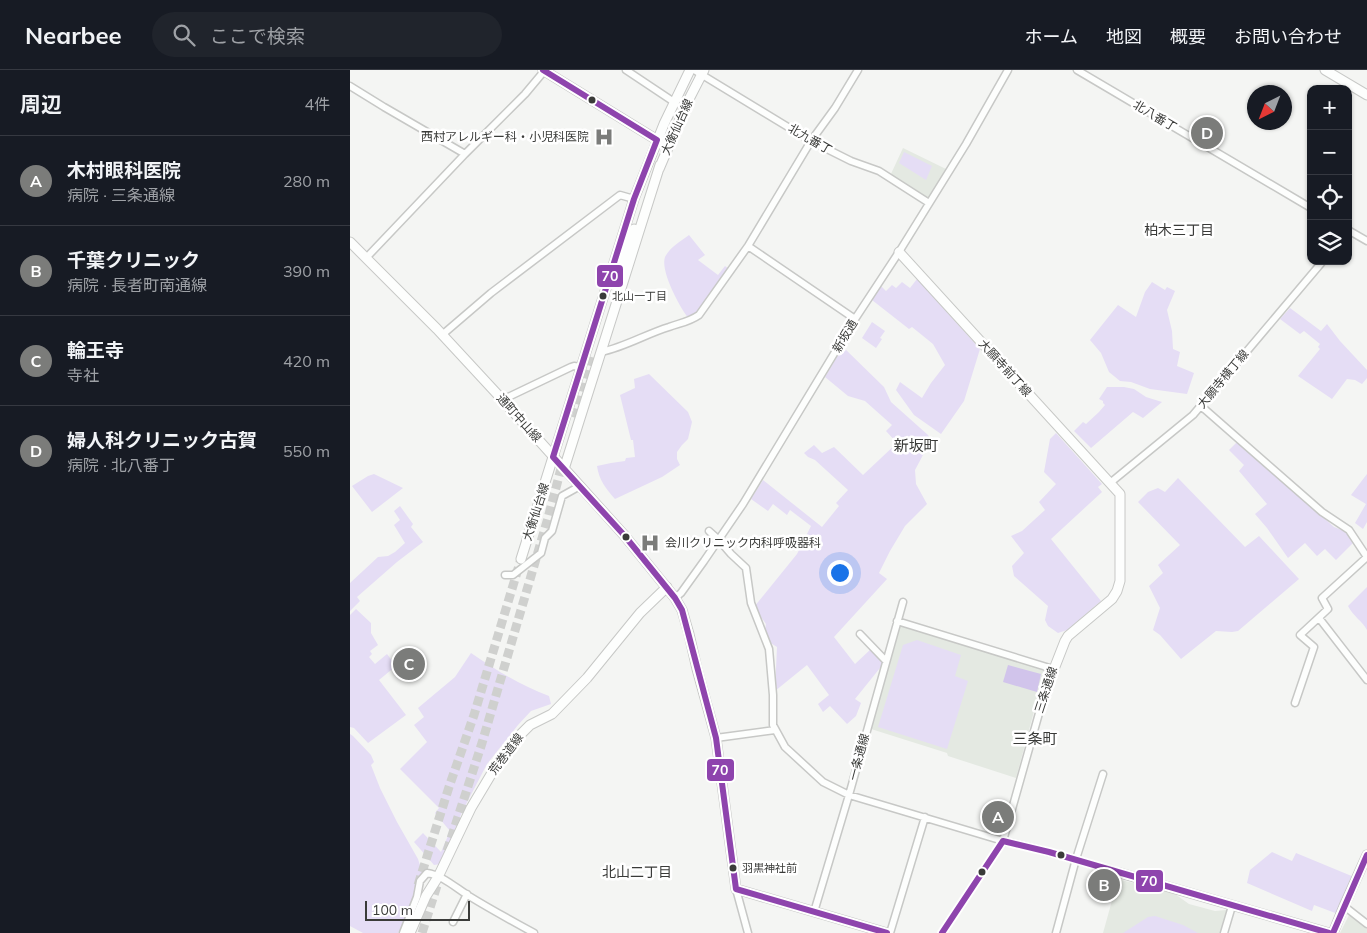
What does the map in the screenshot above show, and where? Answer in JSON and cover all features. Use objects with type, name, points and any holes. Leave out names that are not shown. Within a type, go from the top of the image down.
[{"type":"street","points":[[366,258],[465,154],[526,94],[544,70],[668,146]]},
{"type":"street","points":[[626,70],[674,102]]},
{"type":"street","name":"大衡仙台線","points":[[521,559],[634,199],[657,140],[690,70]]},
{"type":"street","points":[[598,354],[615,349],[670,326],[692,320],[699,315],[748,246],[811,141],[835,108],[858,70]]},
{"type":"street","name":"新坂通","points":[[675,598],[681,593],[719,540],[747,497],[855,319],[900,252],[969,140],[1008,70]]},
{"type":"street","name":"北八番丁","points":[[1077,70],[1307,206]]},
{"type":"street","points":[[1325,70],[1367,95]]},
{"type":"street","name":"大衡仙台線","points":[[564,469],[598,354],[660,165],[700,72]]},
{"type":"street","name":"北九番丁","points":[[700,72],[811,141],[851,161],[879,171],[929,203]]},
{"type":"street","points":[[350,86],[465,154]]},
{"type":"street","points":[[442,334],[520,270],[620,195],[634,199]]},
{"type":"street","points":[[1352,232],[1367,241]]},
{"type":"street","name":"通町中山線","points":[[350,242],[442,334],[624,535],[675,598],[682,610],[716,738],[736,888]]},
{"type":"street","points":[[748,246],[855,319]]},
{"type":"street","name":"大願寺前丁線","points":[[900,252],[1110,483]]},
{"type":"street","name":"大願寺横丁線","points":[[1110,483],[1193,415],[1320,265]]},
{"type":"street","points":[[502,400],[571,366],[581,367]]},
{"type":"street","points":[[1201,406],[1322,512],[1349,530],[1367,557],[1322,598],[1328,610],[1300,635],[1314,647],[1295,703]]},
{"type":"street","name":"三条通線","points":[[942,933],[1003,841],[1045,692],[1062,645],[1068,636],[1112,599],[1117,591],[1120,581],[1120,494],[1110,483]]},
{"type":"street","points":[[505,575],[513,574],[542,553],[545,538],[552,531],[562,496],[580,486]]},
{"type":"street","points":[[709,531],[746,568],[752,603],[769,649],[773,695],[773,725],[775,730],[785,747],[823,782],[849,795],[1003,841],[1026,845],[1076,859],[1329,933]]},
{"type":"street","name":"荒巻道線","points":[[410,933],[426,896],[438,877],[471,808],[502,756],[530,725],[552,714],[587,678],[640,612],[666,587]]},
{"type":"street","name":"一条通線","points":[[814,912],[903,602]]},
{"type":"street","points":[[1319,618],[1367,680]]},
{"type":"street","points":[[897,621],[1053,669]]},
{"type":"street","points":[[860,634],[886,661]]},
{"type":"street","points":[[716,738],[775,730]]},
{"type":"street","points":[[1056,933],[1076,859],[1103,774]]},
{"type":"street","points":[[736,888],[888,933],[925,817]]},
{"type":"street","points":[[1333,933],[1367,855]]},
{"type":"street","points":[[403,933],[418,897],[420,881],[428,873],[534,933]]},
{"type":"street","points":[[736,888],[748,933]]},
{"type":"street","points":[[452,922],[467,894]]},
{"type":"street","points":[[1224,933],[1232,906]]},
{"type":"street","points":[[1344,906],[1367,924]]},
{"type":"shaded area","points":[[903,148],[946,169],[928,200],[890,176]]},
{"type":"shaded area","points":[[904,152],[932,166],[926,180],[899,163]]},
{"type":"shaded area","points":[[689,235],[705,255],[698,260],[718,275],[725,266],[729,269],[698,313],[689,319],[672,289],[664,263],[665,257],[670,250]]},
{"type":"shaded area","points":[[917,279],[980,349],[964,401],[941,434],[914,415],[896,390],[900,382],[922,398],[945,365],[933,344],[912,327],[909,329],[872,300],[881,286],[886,291],[892,285],[896,288],[902,282],[910,288]]},
{"type":"shaded area","points":[[1152,282],[1165,290],[1167,287],[1175,291],[1167,310],[1172,331],[1173,349],[1180,352],[1177,366],[1194,373],[1187,394],[1150,389],[1131,382],[1120,381],[1109,372],[1101,353],[1090,340],[1118,305],[1136,317],[1145,292]]},
{"type":"shaded area","points":[[1290,308],[1321,331],[1327,324],[1367,370],[1367,378],[1362,384],[1355,380],[1347,379],[1332,399],[1298,376],[1320,349],[1318,347],[1320,344],[1304,331],[1300,334],[1280,319]]},
{"type":"shaded area","points":[[872,322],[885,331],[876,348],[862,338]]},
{"type":"shaded area","points":[[843,347],[884,387],[891,402],[928,435],[931,440],[915,470],[916,484],[927,504],[905,526],[890,551],[879,573],[887,579],[834,637],[855,664],[871,649],[884,663],[855,699],[861,703],[856,716],[847,724],[830,706],[823,712],[818,704],[829,695],[807,665],[775,691],[777,647],[769,642],[765,630],[766,624],[754,607],[797,554],[811,526],[790,510],[787,515],[773,504],[768,511],[751,499],[763,480],[822,527],[839,506],[836,503],[848,490],[815,460],[804,453],[814,445],[822,453],[834,447],[863,475],[897,443],[886,431],[892,425],[865,401],[848,396],[825,377]]},
{"type":"shaded area","points":[[649,374],[688,412],[692,422],[688,439],[677,452],[677,459],[680,465],[662,477],[615,499],[603,484],[597,466],[625,461],[626,458],[635,457],[633,440],[631,440],[620,395],[635,388],[634,379]]},
{"type":"shaded area","points":[[1107,387],[1134,389],[1146,397],[1162,402],[1143,418],[1133,412],[1091,448],[1074,431],[1083,422],[1086,424],[1105,405],[1099,399]]},
{"type":"shaded area","points":[[1056,433],[1102,484],[1098,487],[1102,492],[1051,539],[1101,601],[1067,630],[1058,633],[1048,626],[1045,620],[1048,606],[1014,576],[1012,566],[1024,553],[1011,536],[1022,531],[1045,510],[1039,502],[1056,484],[1044,472],[1050,439]]},
{"type":"shaded area","points":[[1238,441],[1334,527],[1347,532],[1353,543],[1336,560],[1325,549],[1317,556],[1305,543],[1288,558],[1255,514],[1267,504],[1239,471],[1244,465],[1229,450]]},
{"type":"shaded area","points":[[374,474],[403,488],[372,512],[352,486]]},
{"type":"shaded area","points":[[1367,474],[1367,522],[1363,529],[1355,523],[1366,504],[1351,495]]},
{"type":"shaded area","points":[[1178,478],[1245,547],[1259,536],[1299,579],[1238,631],[1216,631],[1181,659],[1160,635],[1153,630],[1160,608],[1149,586],[1163,573],[1158,565],[1180,545],[1138,502],[1148,492],[1158,488],[1165,492]]},
{"type":"shaded area","points":[[400,506],[413,524],[411,527],[423,542],[357,597],[360,601],[350,611],[350,583],[378,557],[388,556],[405,543],[394,525],[400,520],[394,511]]},
{"type":"shaded area","points":[[1367,587],[1367,630],[1348,606]]},
{"type":"shaded area","points":[[356,609],[371,623],[371,633],[378,645],[370,651],[372,654],[369,657],[375,664],[387,654],[396,666],[379,680],[406,715],[368,743],[354,728],[350,727],[350,615]]},
{"type":"shaded area","points":[[900,624],[1048,669],[1039,693],[1016,778],[948,756],[947,753],[871,729]]},
{"type":"shaded area","points":[[917,640],[961,655],[955,676],[968,681],[947,749],[878,727],[903,645]]},
{"type":"shaded area","points":[[471,653],[509,677],[549,696],[551,704],[531,711],[487,764],[462,812],[441,864],[434,865],[414,842],[423,833],[441,852],[450,831],[435,813],[439,808],[400,769],[427,742],[414,725],[424,717],[418,708],[455,677]]},
{"type":"shaded area","points":[[1008,665],[1041,674],[1037,692],[1003,682]]},
{"type":"shaded area","points":[[350,734],[371,755],[374,762],[371,765],[380,788],[418,859],[423,875],[414,901],[398,933],[363,933],[350,926]]},
{"type":"shaded area","points":[[1272,852],[1292,861],[1296,853],[1354,877],[1338,914],[1314,905],[1312,911],[1247,883],[1250,870]]},
{"type":"shaded area","points":[[1118,879],[1175,894],[1189,904],[1215,911],[1226,910],[1221,933],[1103,933]]},
{"type":"shaded area","points":[[1350,913],[1367,927],[1367,933],[1340,933]]},
{"type":"shaded area","points":[[1155,916],[1183,925],[1198,933],[1123,933],[1148,917]]},
{"type":"tunnel","points":[[576,418],[594,355]]},
{"type":"tunnel","points":[[447,851],[482,743],[563,461]]},
{"type":"tunnel","points":[[418,885],[474,715],[521,559]]},
{"type":"tunnel","points":[[422,933],[440,876]]},
{"type":"transit line","name":"70","points":[[543,70],[657,140],[634,199],[553,457],[624,535],[675,598],[682,610],[716,738],[736,889],[887,933]]},
{"type":"transit line","name":"70","points":[[942,933],[1003,841],[1049,852],[1329,933]]},
{"type":"transit line","name":"70","points":[[1333,933],[1367,855]]},
{"type":"place","name":"婦人科クリニック古賀","points":[[1207,133]]},
{"type":"place","name":"西村アレルギー科・小児科医院","points":[[604,137]]},
{"type":"place","name":"北山一丁目","points":[[603,296]]},
{"type":"place","name":"会川クリニック内科呼吸器科","points":[[650,543]]},
{"type":"place","name":"輪王寺","points":[[409,664]]},
{"type":"place","name":"木村眼科医院","points":[[998,817]]},
{"type":"place","name":"羽黒神社前","points":[[733,868]]},
{"type":"place","name":"千葉クリニック","points":[[1104,885]]},
{"type":"district","name":"柏木三丁目","points":[[1179,230]]},
{"type":"district","name":"新坂町","points":[[916,446]]},
{"type":"district","name":"三条町","points":[[1035,739]]},
{"type":"district","name":"北山二丁目","points":[[637,872]]}]
